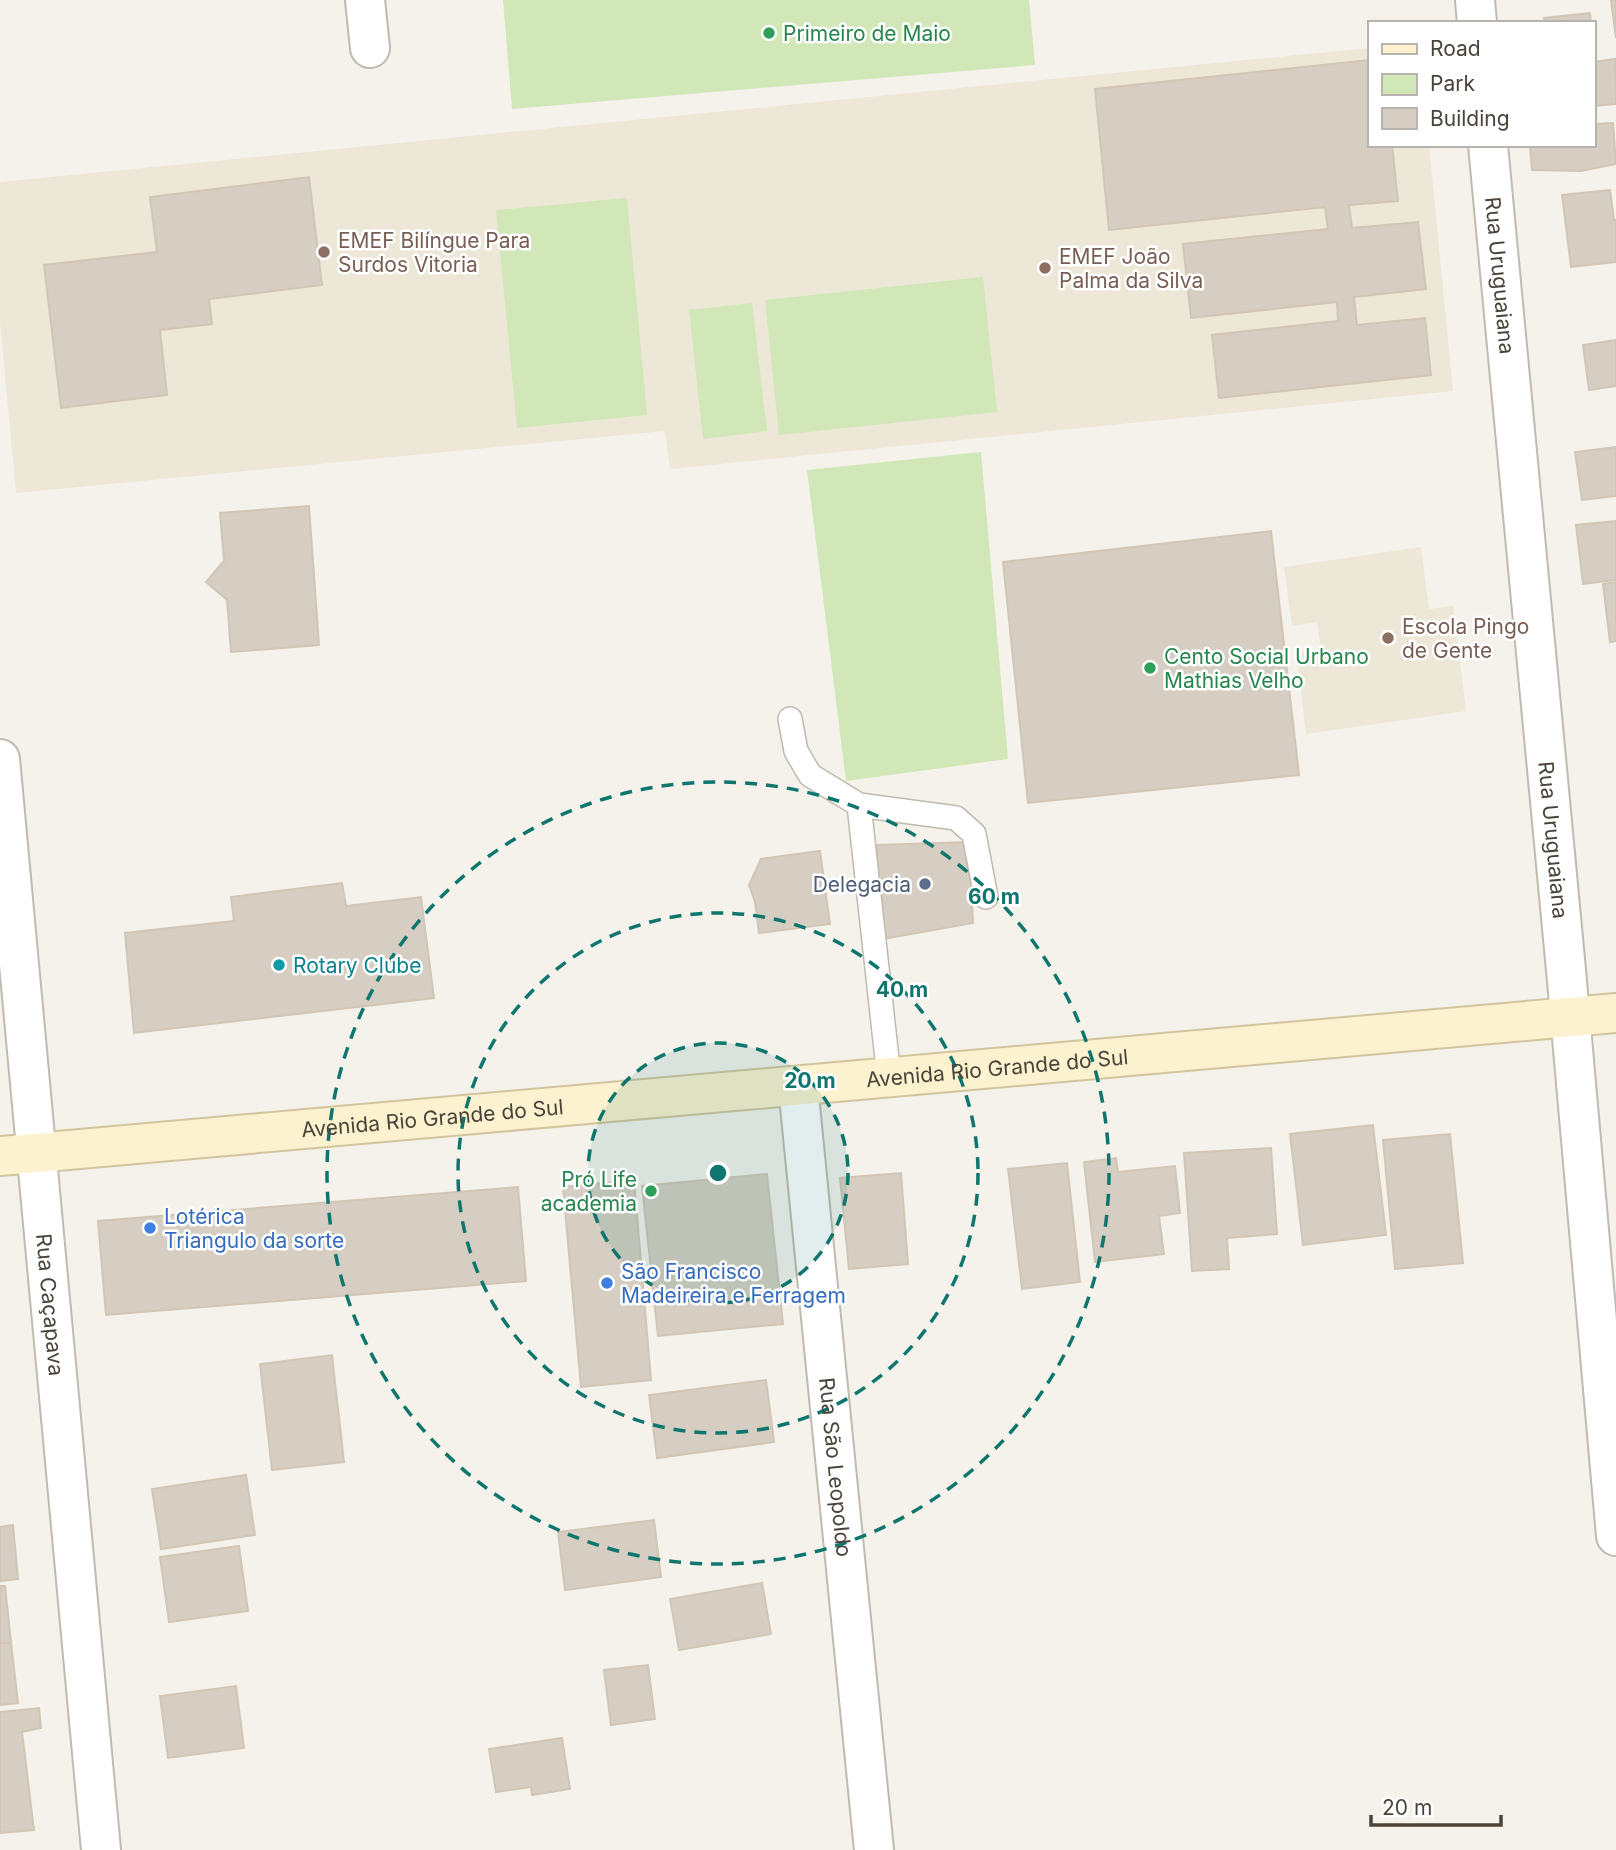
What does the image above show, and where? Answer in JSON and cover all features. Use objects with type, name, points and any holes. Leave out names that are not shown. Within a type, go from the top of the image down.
[{"type":"main road","name":"Avenida Rio Grande do Sul","points":[[19,1154],[1616,1013]]},
{"type":"street","points":[[365,0],[370,48]]},
{"type":"street","points":[[1475,0],[1477,21]]},
{"type":"street","name":"Rua Uruguaiana","points":[[1488,147],[1616,1536]]},
{"type":"street","name":"Rua Caçapava","points":[[0,758],[19,1154],[101,1850]]},
{"type":"street","name":"Rua São Leopoldo","points":[[798,1086],[874,1850]]},
{"type":"lane","points":[[790,719],[796,751],[810,775],[859,805],[956,818],[974,834],[986,897]]},
{"type":"lane","points":[[859,805],[889,1077]]},
{"type":"shaded area","points":[[1368,48],[1368,147],[1429,147],[1453,391],[670,469],[665,431],[16,493],[0,322],[0,182]]},
{"type":"shaded area","name":"Escola Pingo de Gente","points":[[1421,547],[1429,609],[1453,606],[1466,711],[1306,734],[1296,652],[1321,649],[1317,622],[1292,626],[1284,567]]},
{"type":"green space","name":"Primeiro de Maio","points":[[503,0],[1029,0],[1035,65],[512,109]]},
{"type":"green space","points":[[627,198],[647,415],[517,428],[496,210]]},
{"type":"green space","points":[[983,277],[997,412],[779,435],[765,300]]},
{"type":"green space","points":[[752,303],[767,431],[703,439],[689,310]]},
{"type":"green space","points":[[981,452],[1008,759],[846,781],[807,470]]},
{"type":"building","points":[[1611,0],[1616,0],[1616,38]]},
{"type":"building","points":[[1590,13],[1591,21],[1545,21],[1544,18]]},
{"type":"building","points":[[1615,59],[1616,104],[1595,106],[1595,62]]},
{"type":"building","points":[[1368,60],[1368,147],[1392,147],[1398,201],[1349,205],[1352,228],[1418,222],[1426,289],[1354,297],[1357,325],[1425,318],[1431,375],[1219,398],[1212,335],[1338,321],[1337,302],[1191,318],[1183,244],[1328,229],[1325,207],[1109,230],[1095,89]]},
{"type":"building","points":[[1613,123],[1616,164],[1581,171],[1532,170],[1530,147],[1595,147],[1595,124]]},
{"type":"building","points":[[309,177],[322,285],[209,299],[212,324],[160,330],[167,395],[61,408],[44,265],[157,252],[150,197]]},
{"type":"building","points":[[1610,190],[1616,220],[1616,262],[1571,267],[1562,195]]},
{"type":"building","points":[[1616,340],[1616,386],[1589,390],[1583,345]]},
{"type":"building","points":[[1616,447],[1616,496],[1582,500],[1575,452]]},
{"type":"building","points":[[309,506],[319,645],[231,652],[227,600],[206,582],[224,561],[220,513]]},
{"type":"building","points":[[1616,521],[1616,580],[1583,584],[1576,525]]},
{"type":"building","name":"Cento Social Urbano Mathias Velho","points":[[1271,531],[1299,775],[1028,803],[1003,562]]},
{"type":"building","points":[[1616,582],[1616,641],[1610,642],[1603,584]]},
{"type":"building","name":"Delegacia","points":[[969,842],[973,923],[883,939],[876,845]]},
{"type":"building","points":[[820,851],[830,924],[759,933],[755,902],[749,885],[761,859]]},
{"type":"building","name":"Rotary Clube","points":[[342,883],[346,906],[421,897],[434,998],[134,1033],[125,933],[234,921],[231,897]]},
{"type":"building","points":[[1373,1125],[1386,1235],[1303,1245],[1290,1134]]},
{"type":"building","points":[[1450,1134],[1463,1263],[1395,1269],[1383,1140]]},
{"type":"building","points":[[1271,1148],[1277,1234],[1227,1238],[1229,1269],[1192,1271],[1184,1153]]},
{"type":"building","points":[[1116,1158],[1118,1172],[1175,1166],[1180,1213],[1159,1216],[1164,1254],[1095,1262],[1084,1162]]},
{"type":"building","points":[[1067,1163],[1080,1282],[1022,1289],[1008,1169]]},
{"type":"building","points":[[901,1173],[908,1264],[849,1269],[840,1178]]},
{"type":"building","points":[[767,1174],[783,1324],[658,1336],[642,1186]]},
{"type":"building","name":"São Francisco Madeireira e Ferragem","points":[[634,1180],[651,1380],[581,1387],[563,1187]]},
{"type":"building","points":[[518,1187],[526,1281],[106,1315],[98,1221]]},
{"type":"building","points":[[332,1355],[344,1462],[272,1470],[260,1364]]},
{"type":"building","points":[[766,1380],[774,1442],[657,1458],[649,1395]]},
{"type":"building","points":[[246,1475],[255,1535],[161,1549],[152,1489]]},
{"type":"building","points":[[654,1520],[661,1577],[565,1590],[558,1532]]},
{"type":"building","points":[[13,1525],[18,1579],[0,1581],[0,1527]]},
{"type":"building","points":[[239,1546],[248,1611],[169,1622],[160,1557]]},
{"type":"building","points":[[762,1583],[771,1634],[679,1650],[670,1599]]},
{"type":"building","points":[[0,1586],[5,1586],[11,1642],[0,1644]]},
{"type":"building","points":[[11,1642],[18,1703],[0,1705],[0,1644]]},
{"type":"building","points":[[648,1665],[655,1719],[611,1725],[604,1670]]},
{"type":"building","points":[[236,1686],[244,1748],[168,1758],[160,1696]]},
{"type":"building","points":[[39,1708],[41,1728],[22,1732],[34,1830],[0,1833],[0,1712]]},
{"type":"building","points":[[562,1738],[570,1789],[532,1795],[531,1787],[496,1792],[489,1749]]},
{"type":"place","name":"Primeiro de Maio","points":[[769,33]]},
{"type":"place","name":"EMEF Bilíngue Para Surdos Vitoria","points":[[324,252]]},
{"type":"place","name":"EMEF João Palma da Silva","points":[[1045,268]]},
{"type":"place","name":"Escola Pingo de Gente","points":[[1388,638]]},
{"type":"place","name":"Cento Social Urbano Mathias Velho","points":[[1150,668]]},
{"type":"place","name":"Delegacia","points":[[925,884]]},
{"type":"place","name":"Rotary Clube","points":[[279,965]]},
{"type":"place","name":"Pró Life academia","points":[[651,1191]]},
{"type":"place","name":"Lotérica Triangulo da sorte","points":[[150,1228]]},
{"type":"place","name":"São Francisco Madeireira e Ferragem","points":[[607,1283]]}]
